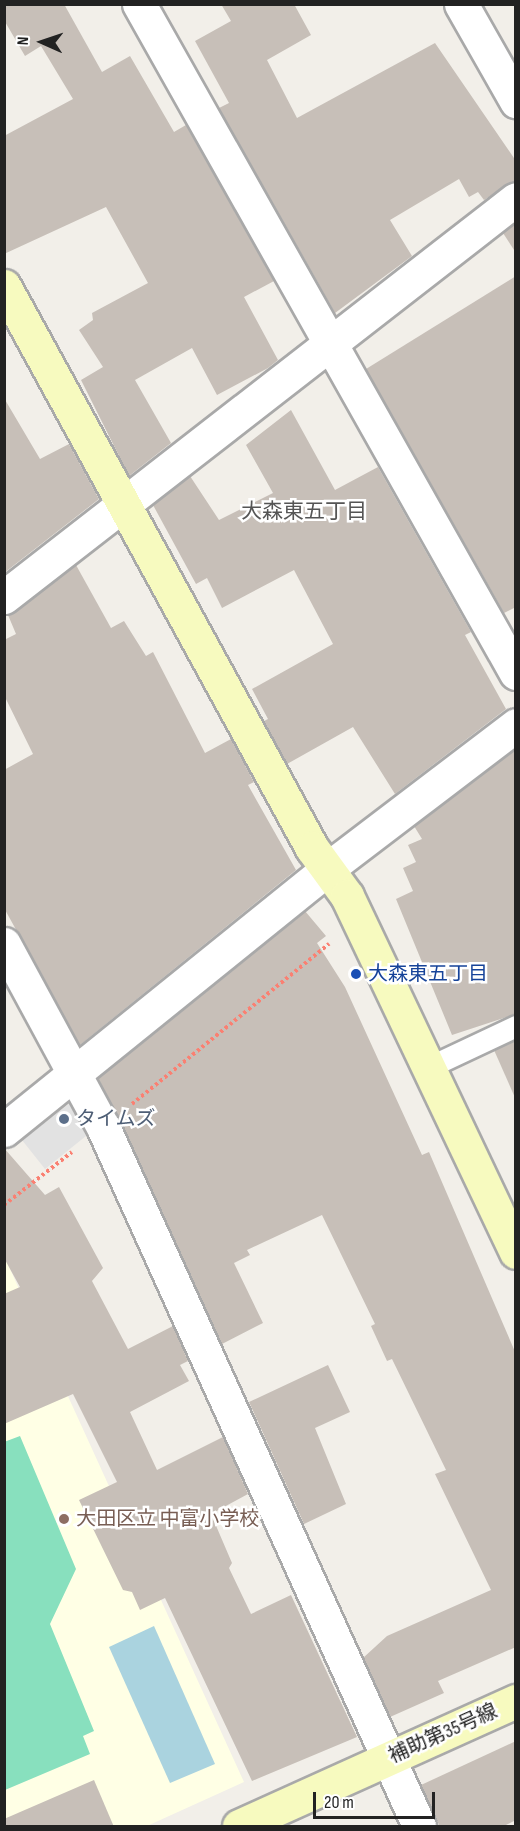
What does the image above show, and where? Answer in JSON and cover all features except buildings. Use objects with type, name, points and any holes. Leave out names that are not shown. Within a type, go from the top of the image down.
[{"type":"street","points":[[139,4],[516,673]]},
{"type":"street","points":[[461,4],[516,101]]},
{"type":"street","points":[[4,597],[516,199]]},
{"type":"street","points":[[4,286],[127,503],[326,870],[347,896],[431,1066],[516,1252]]},
{"type":"street","points":[[4,1130],[326,870],[516,725]]},
{"type":"street","points":[[4,944],[103,1127],[390,1757],[419,1827]]},
{"type":"street","name":"補助第35号線","points":[[239,1827],[516,1701]]},
{"type":"lane","points":[[431,1066],[516,1026]]},
{"type":"path","points":[[4,1205],[336,939]]},
{"type":"shaded area","name":"タイムズ","points":[[70,1103],[86,1136],[45,1169],[22,1140]]},
{"type":"shaded area","name":"大田区立 中富小学校","points":[[4,1256],[244,1782],[147,1826],[5,1826]]},
{"type":"green space","points":[[20,1436],[76,1569],[50,1624],[94,1731],[83,1736],[90,1754],[5,1790],[4,1442]]},
{"type":"water","points":[[154,1626],[215,1764],[170,1783],[109,1647]]},
{"type":"place","name":"大森東五丁目","points":[[356,974]]},
{"type":"place","name":"タイムズ","points":[[64,1119]]},
{"type":"place","name":"大田区立 中富小学校","points":[[64,1519]]},
{"type":"district","name":"大森東五丁目","points":[[304,512]]}]
